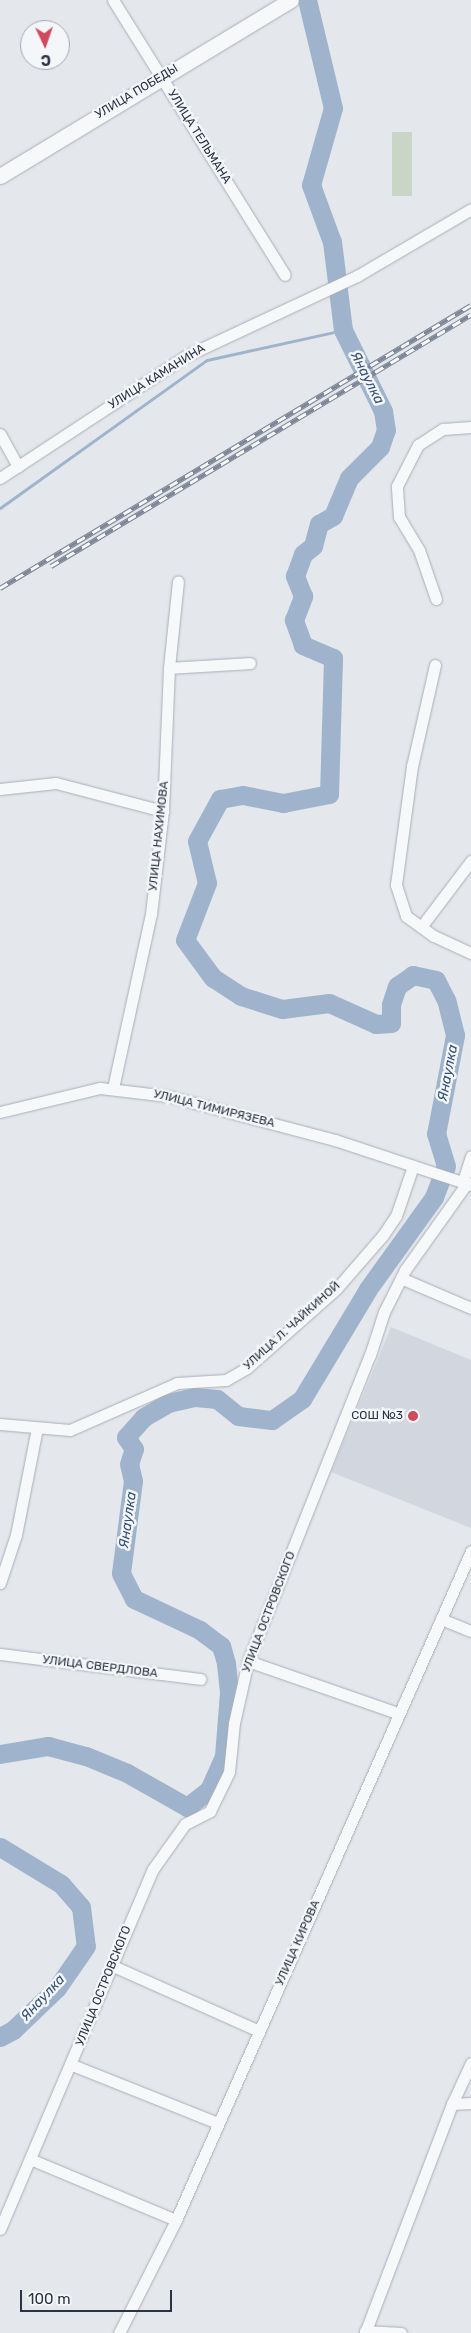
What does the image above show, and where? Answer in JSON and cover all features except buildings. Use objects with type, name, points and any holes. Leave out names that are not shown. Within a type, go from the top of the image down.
[{"type":"street","name":"УЛИЦА ТЕЛЬМАНА","points":[[113,0],[284,275]]},
{"type":"street","name":"УЛИЦА ПОБЕДЫ","points":[[0,176],[291,0]]},
{"type":"street","name":"УЛИЦА КАМАНИНА","points":[[0,478],[186,356],[230,333],[357,276],[471,209]]},
{"type":"street","points":[[436,599],[419,550],[399,517],[397,486],[418,445],[443,429],[471,428]]},
{"type":"street","points":[[0,434],[18,466]]},
{"type":"street","name":"УЛИЦА НАХИМОВА","points":[[113,1088],[151,914],[163,811],[170,668],[178,581]]},
{"type":"street","points":[[170,668],[250,663]]},
{"type":"street","points":[[435,665],[412,766],[396,885],[406,916],[421,927],[471,953]]},
{"type":"street","points":[[0,789],[56,782],[163,811]]},
{"type":"street","points":[[421,927],[471,861]]},
{"type":"street","name":"УЛИЦА ТИМИРЯЗЕВА","points":[[0,1112],[100,1088],[113,1088],[168,1096],[335,1140],[467,1183]]},
{"type":"street","name":"УЛИЦА ОСТРОВСКОГО","points":[[0,2229],[72,2065],[152,1869],[185,1824],[210,1811],[228,1772],[234,1723],[248,1661],[370,1355],[384,1312],[405,1270],[467,1183],[471,1156]]},
{"type":"street","name":"УЛИЦА Л. ЧАЙКИНОЙ","points":[[0,1424],[70,1430],[177,1383],[226,1380],[246,1368],[336,1288],[383,1235],[396,1216],[419,1168]]},
{"type":"street","points":[[402,1279],[471,1308]]},
{"type":"street","points":[[0,1583],[16,1535],[38,1428]]},
{"type":"street","name":"УЛИЦА КИРОВА","points":[[118,2333],[176,2220],[355,1817],[397,1713],[471,1551]]},
{"type":"street","points":[[441,1619],[471,1631]]},
{"type":"street","name":"УЛИЦА СВЕРДЛОВА","points":[[0,1654],[200,1679]]},
{"type":"street","points":[[248,1661],[397,1713]]},
{"type":"street","points":[[113,1966],[259,2031]]},
{"type":"street","points":[[401,2333],[365,2332],[452,2104],[471,2063]]},
{"type":"street","points":[[72,2065],[218,2123]]},
{"type":"street","points":[[452,2104],[471,2103]]},
{"type":"street","points":[[30,2159],[176,2220]]},
{"type":"shaded area","name":"СОШ №3","points":[[391,1327],[471,1360],[471,1528],[331,1472]]},
{"type":"green space","points":[[392,132],[412,132],[412,196],[392,196]]},
{"type":"waterway","name":"Янаулка","points":[[0,1754],[48,1746],[86,1756],[127,1773],[187,1807],[209,1790],[224,1756],[229,1692],[226,1663],[221,1646],[200,1630],[134,1599],[121,1573],[133,1481],[129,1464],[134,1449],[126,1437],[144,1417],[168,1403],[195,1397],[217,1399],[238,1416],[272,1420],[302,1399],[368,1289],[434,1197],[446,1166],[436,1134],[455,1035],[446,1000],[436,980],[413,975],[397,986],[391,1005],[391,1023],[376,1024],[329,1003],[282,1009],[241,996],[213,978],[185,940],[207,883],[197,841],[220,799],[243,795],[283,803],[329,794],[333,658],[303,645],[294,620],[303,596],[295,576],[303,554],[313,546],[319,524],[333,516],[349,478],[380,447],[386,430],[383,411],[343,330],[332,242],[311,185],[333,108],[307,0]]},
{"type":"waterway","points":[[0,508],[207,360],[343,330]]},
{"type":"waterway","name":"Янаулка","points":[[0,1847],[61,1884],[81,1907],[86,1946],[57,1988],[13,2030],[0,2037]]},
{"type":"railway","points":[[0,588],[471,305]]},
{"type":"railway","points":[[51,566],[471,315]]},
{"type":"place","name":"СОШ №3","points":[[413,1416]]}]
